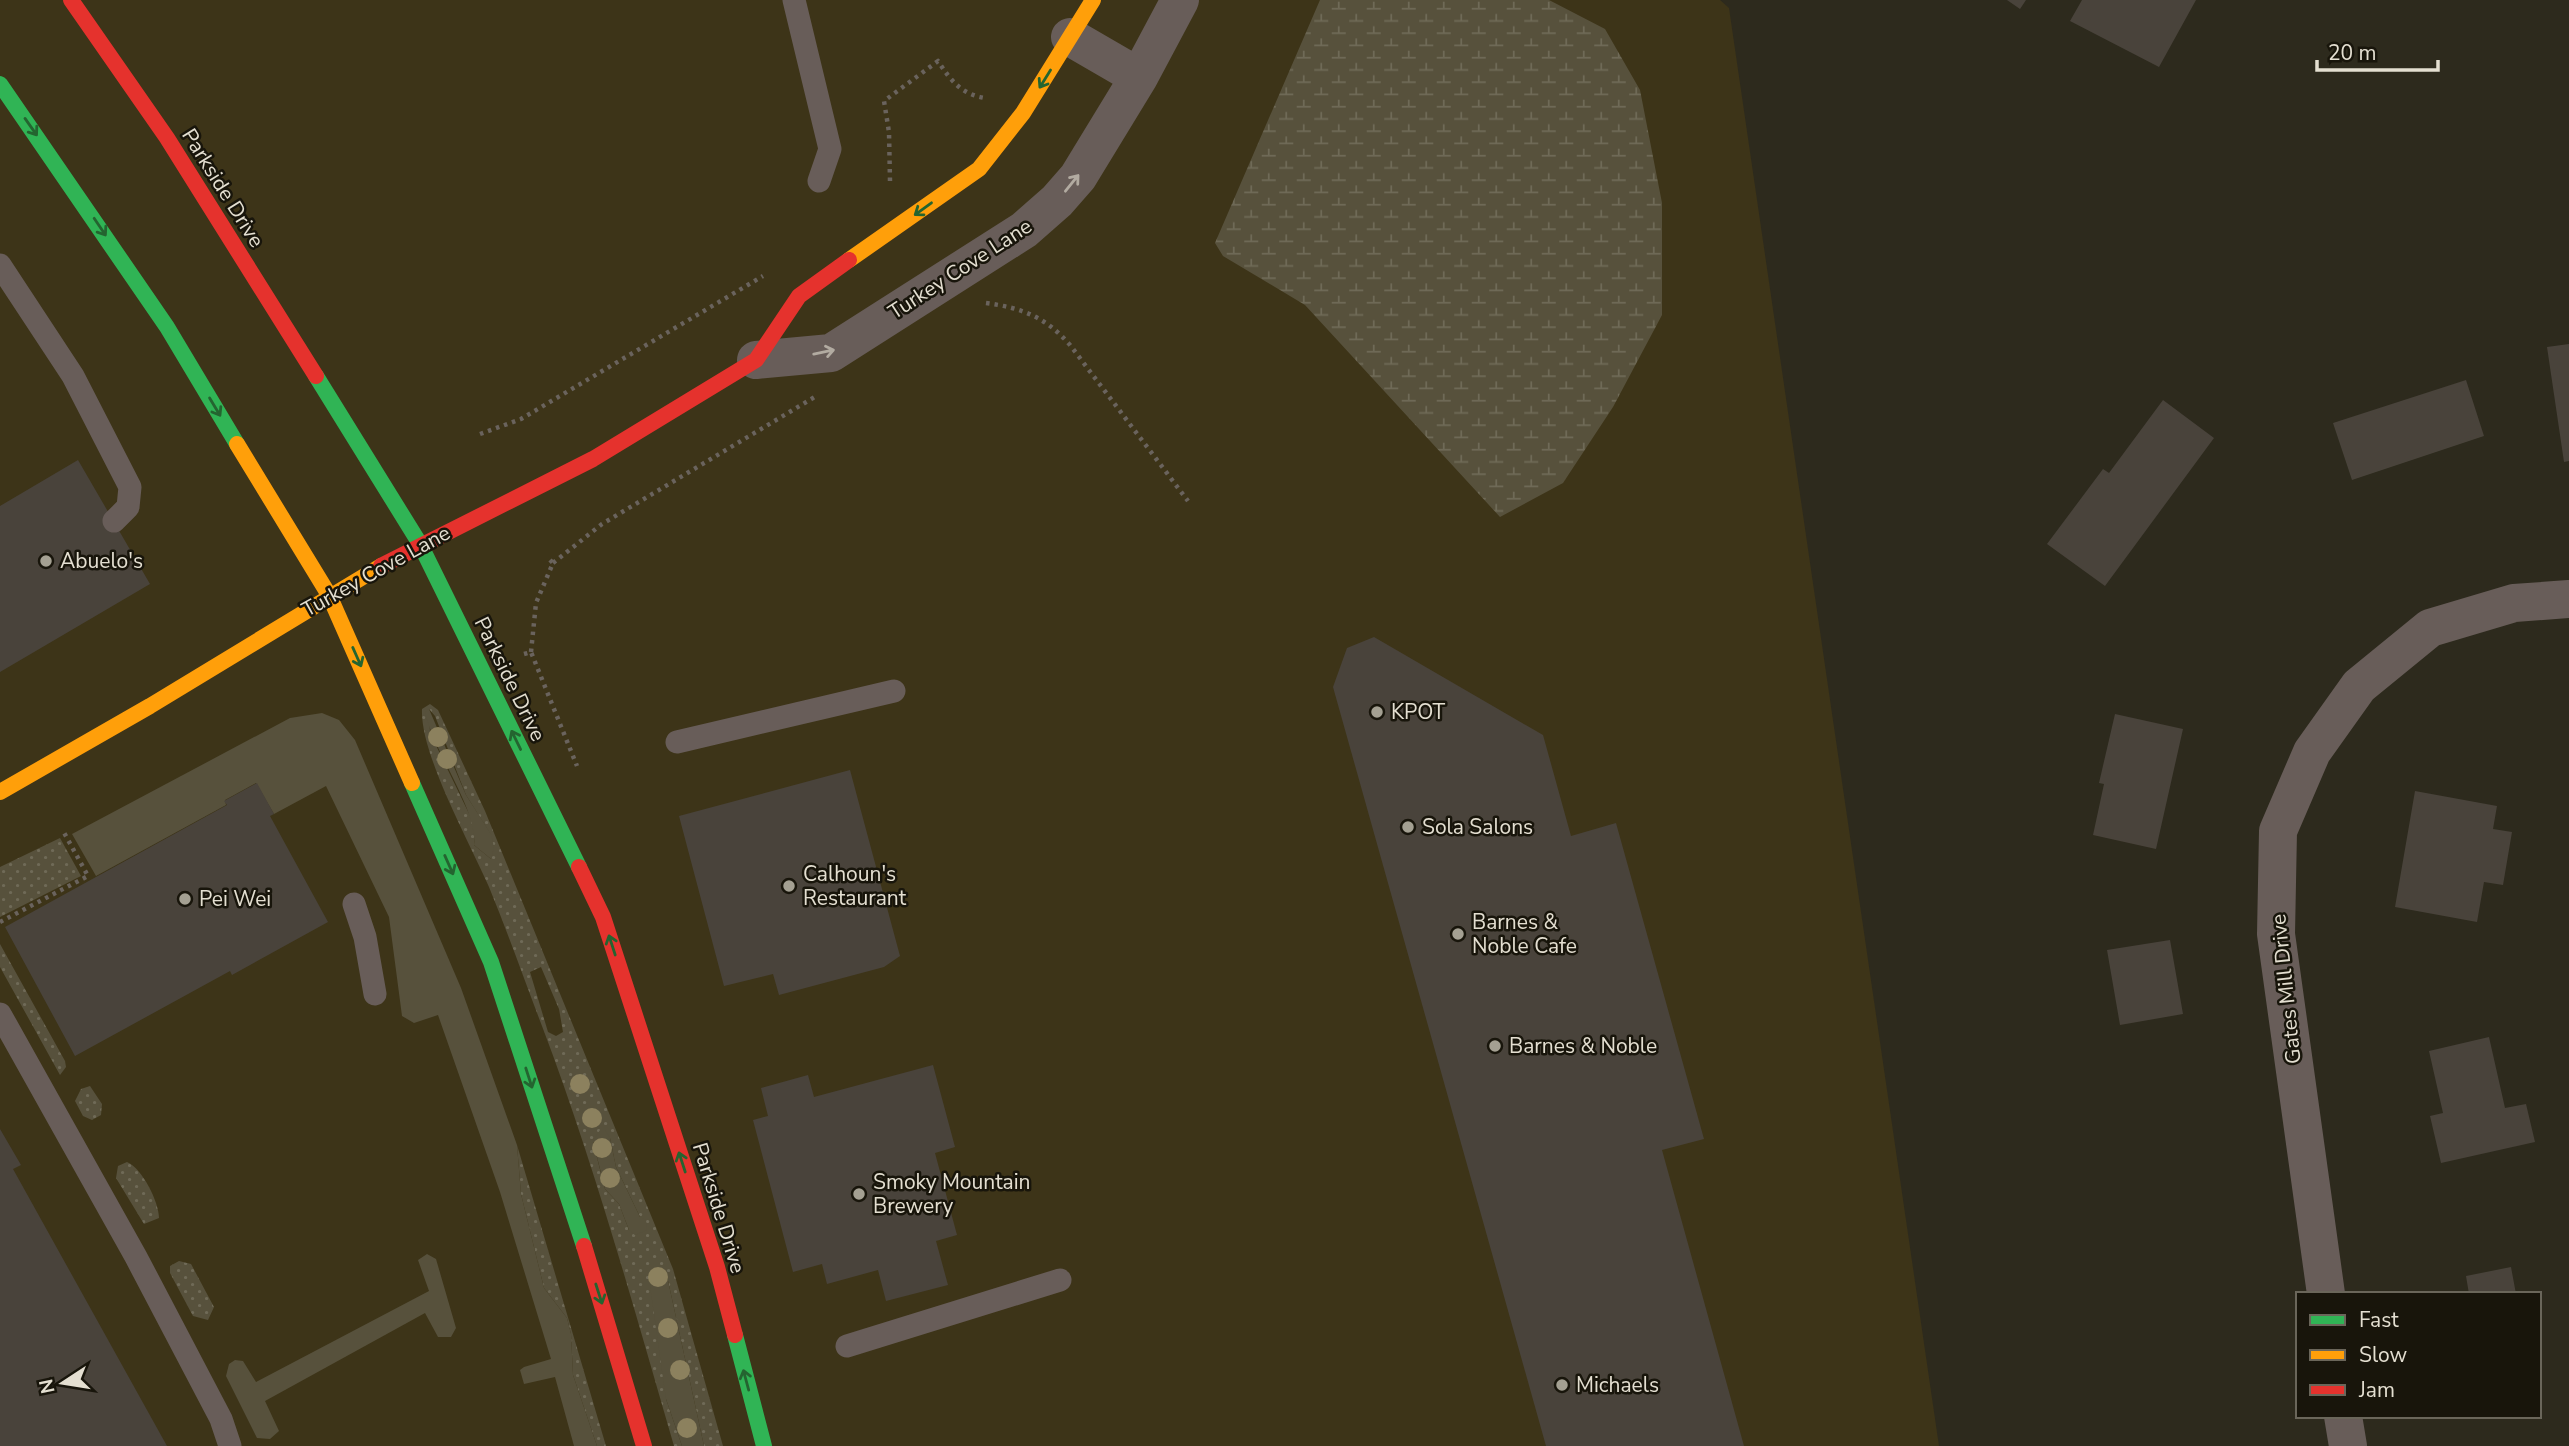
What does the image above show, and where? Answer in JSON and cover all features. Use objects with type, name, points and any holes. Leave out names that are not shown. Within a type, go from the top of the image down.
[{"type":"street","name":"Parkside Drive","points":[[71,0],[167,138],[420,544],[603,917],[717,1267],[764,1446]]},
{"type":"street","name":"Turkey Cove Lane","points":[[0,792],[150,706],[329,594],[420,544],[593,459],[756,360],[799,296],[979,169],[1023,113],[1093,0]]},
{"type":"street","name":"Turkey Cove Lane","points":[[756,360],[831,353],[1024,230],[1057,201],[1078,177],[1139,77],[1180,0]]},
{"type":"street","points":[[1070,37],[1139,77]]},
{"type":"street","points":[[0,84],[167,327],[329,594],[491,962],[602,1302],[644,1446]]},
{"type":"street","name":"Gates Mill Drive","points":[[2326,1292],[2276,934],[2278,831],[2312,752],[2359,686],[2430,628],[2514,603],[2569,599]]},
{"type":"street","points":[[2343,1418],[2348,1446]]},
{"type":"lane","points":[[794,0],[830,149],[819,181]]},
{"type":"lane","points":[[0,265],[73,376],[130,487],[128,507],[114,521]]},
{"type":"lane","points":[[677,742],[894,691]]},
{"type":"lane","points":[[354,904],[365,937],[375,994]]},
{"type":"lane","points":[[0,1014],[148,1279],[221,1419],[230,1446]]},
{"type":"lane","points":[[847,1346],[1060,1280]]},
{"type":"path","points":[[889,189],[892,169],[884,101],[938,61],[953,83],[970,96],[993,100]]},
{"type":"path","points":[[480,434],[521,419],[772,271]]},
{"type":"path","points":[[978,302],[1023,308],[1050,323],[1070,345],[1188,501]]},
{"type":"path","points":[[531,652],[536,603],[553,563],[602,524],[822,393]]},
{"type":"path","points":[[547,557],[553,563]]},
{"type":"path","points":[[0,922],[88,876],[62,828]]},
{"type":"shaded area","points":[[0,0],[1720,0],[1729,8],[1939,1446],[0,1446]]},
{"type":"green space","points":[[1320,0],[1549,0],[1605,29],[1640,90],[1662,203],[1662,315],[1613,407],[1563,483],[1500,517],[1305,305],[1223,256],[1215,243]]},
{"type":"green space","points":[[430,704],[438,710],[485,811],[673,1269],[723,1446],[704,1446],[667,1276],[666,1399],[682,1446],[674,1446],[579,1130],[496,904],[437,773],[429,750],[422,709]],"holes":[[[429,709],[435,716],[466,795],[491,835],[491,859],[474,845],[475,826],[430,733]],[[541,967],[559,1009],[563,1032],[556,1036],[548,1032],[530,972]],[[610,1138],[616,1167],[640,1217],[629,1230],[619,1204],[605,1189],[593,1142]]]},
{"type":"green space","points":[[429,709],[466,795],[491,834],[494,848],[491,859],[474,845],[473,831],[463,798],[430,728],[425,712]]},
{"type":"green space","points":[[322,713],[339,720],[355,740],[461,988],[517,1145],[521,1194],[544,1288],[567,1318],[571,1334],[573,1375],[597,1446],[574,1446],[555,1377],[524,1384],[520,1370],[551,1359],[500,1192],[438,1015],[414,1023],[402,1016],[389,917],[326,786],[274,814],[256,783],[225,800],[226,805],[96,876],[72,834],[290,718]]},
{"type":"green space","points":[[60,838],[81,876],[0,917],[0,867]]},
{"type":"green space","points":[[0,944],[65,1061],[66,1067],[60,1075],[0,967]]},
{"type":"green space","points":[[90,1086],[102,1104],[101,1115],[92,1120],[83,1116],[75,1101],[81,1089]]},
{"type":"green space","points":[[600,1130],[605,1130],[610,1138],[616,1167],[640,1217],[646,1220],[647,1230],[635,1235],[629,1230],[619,1204],[605,1189],[593,1141]]},
{"type":"green space","points":[[517,1145],[606,1446],[597,1446],[573,1375],[571,1334],[567,1318],[544,1288],[521,1194]]},
{"type":"green space","points":[[127,1162],[133,1165],[149,1186],[159,1218],[144,1224],[116,1178],[118,1166]]},
{"type":"green space","points":[[427,1254],[436,1259],[456,1328],[451,1337],[438,1337],[425,1313],[265,1401],[279,1431],[270,1439],[257,1438],[226,1376],[229,1364],[235,1360],[243,1361],[256,1382],[429,1291],[418,1260]]},
{"type":"green space","points":[[179,1261],[191,1264],[214,1307],[208,1320],[193,1316],[170,1273],[170,1266]]},
{"type":"green space","points":[[661,1269],[667,1276],[704,1446],[682,1446],[666,1399],[650,1286],[651,1272]]},
{"type":"building","points":[[2007,0],[2026,0],[2020,9]]},
{"type":"building","points":[[2082,0],[2196,0],[2159,67],[2070,21]]},
{"type":"building","points":[[2569,344],[2569,461],[2564,462],[2547,347]]},
{"type":"building","points":[[2466,380],[2484,436],[2352,480],[2333,423]]},
{"type":"building","points":[[2163,400],[2214,438],[2105,586],[2047,544],[2103,469],[2109,473]]},
{"type":"building","points":[[78,460],[150,584],[0,672],[0,506]]},
{"type":"building","points":[[1374,637],[1543,735],[1571,836],[1616,823],[1704,1139],[1662,1150],[1744,1446],[1546,1446],[1333,687],[1347,648]]},
{"type":"building","points":[[2115,714],[2183,729],[2156,849],[2093,835],[2104,784],[2099,783]]},
{"type":"building","name":"Calhoun's Restaurant","points":[[850,770],[900,956],[884,967],[779,995],[773,974],[724,986],[679,816]]},
{"type":"building","name":"Pei Wei","points":[[257,783],[274,814],[270,816],[328,922],[232,975],[230,971],[75,1056],[5,927],[227,805],[224,801]]},
{"type":"building","points":[[2415,791],[2497,806],[2493,829],[2512,832],[2503,885],[2484,882],[2477,922],[2395,907]]},
{"type":"building","points":[[2170,940],[2183,1014],[2120,1025],[2107,950]]},
{"type":"building","points":[[2489,1037],[2505,1108],[2526,1104],[2535,1142],[2441,1163],[2430,1116],[2443,1113],[2429,1051]]},
{"type":"building","name":"Smoky Mountain Brewery","points":[[933,1065],[955,1147],[935,1153],[957,1235],[936,1241],[948,1285],[886,1301],[878,1270],[827,1284],[822,1264],[793,1272],[753,1120],[768,1116],[761,1088],[808,1075],[814,1097]]},
{"type":"building","points":[[0,1129],[21,1165],[13,1169],[167,1446],[0,1446]]},
{"type":"building","points":[[2511,1267],[2516,1292],[2469,1292],[2466,1276]]},
{"type":"traffic: fast","points":[[0,84],[167,327],[237,444]]},
{"type":"traffic: fast","points":[[316,376],[420,544],[579,867]]},
{"type":"traffic: fast","points":[[412,783],[491,962],[584,1246]]},
{"type":"traffic: fast","points":[[735,1335],[764,1446]]},
{"type":"traffic: slow","points":[[849,260],[979,169],[1023,113],[1093,0]]},
{"type":"traffic: slow","points":[[237,444],[329,595],[412,783]]},
{"type":"traffic: slow","points":[[0,792],[150,706],[381,566]]},
{"type":"traffic: jam","points":[[71,0],[167,138],[316,376]]},
{"type":"traffic: jam","points":[[381,566],[593,459],[756,360],[799,296],[849,260]]},
{"type":"traffic: jam","points":[[579,867],[603,917],[717,1267],[735,1335]]},
{"type":"traffic: jam","points":[[584,1246],[644,1446]]},
{"type":"place","name":"Abuelo's","points":[[46,561]]},
{"type":"place","name":"KPOT","points":[[1377,712]]},
{"type":"place","name":"Sola Salons","points":[[1408,827]]},
{"type":"place","name":"Calhoun's Restaurant","points":[[789,886]]},
{"type":"place","name":"Pei Wei","points":[[185,899]]},
{"type":"place","name":"Barnes & Noble Cafe","points":[[1458,934]]},
{"type":"place","name":"Barnes & Noble","points":[[1495,1046]]},
{"type":"place","name":"Smoky Mountain Brewery","points":[[859,1194]]},
{"type":"place","name":"Michaels","points":[[1562,1385]]}]
